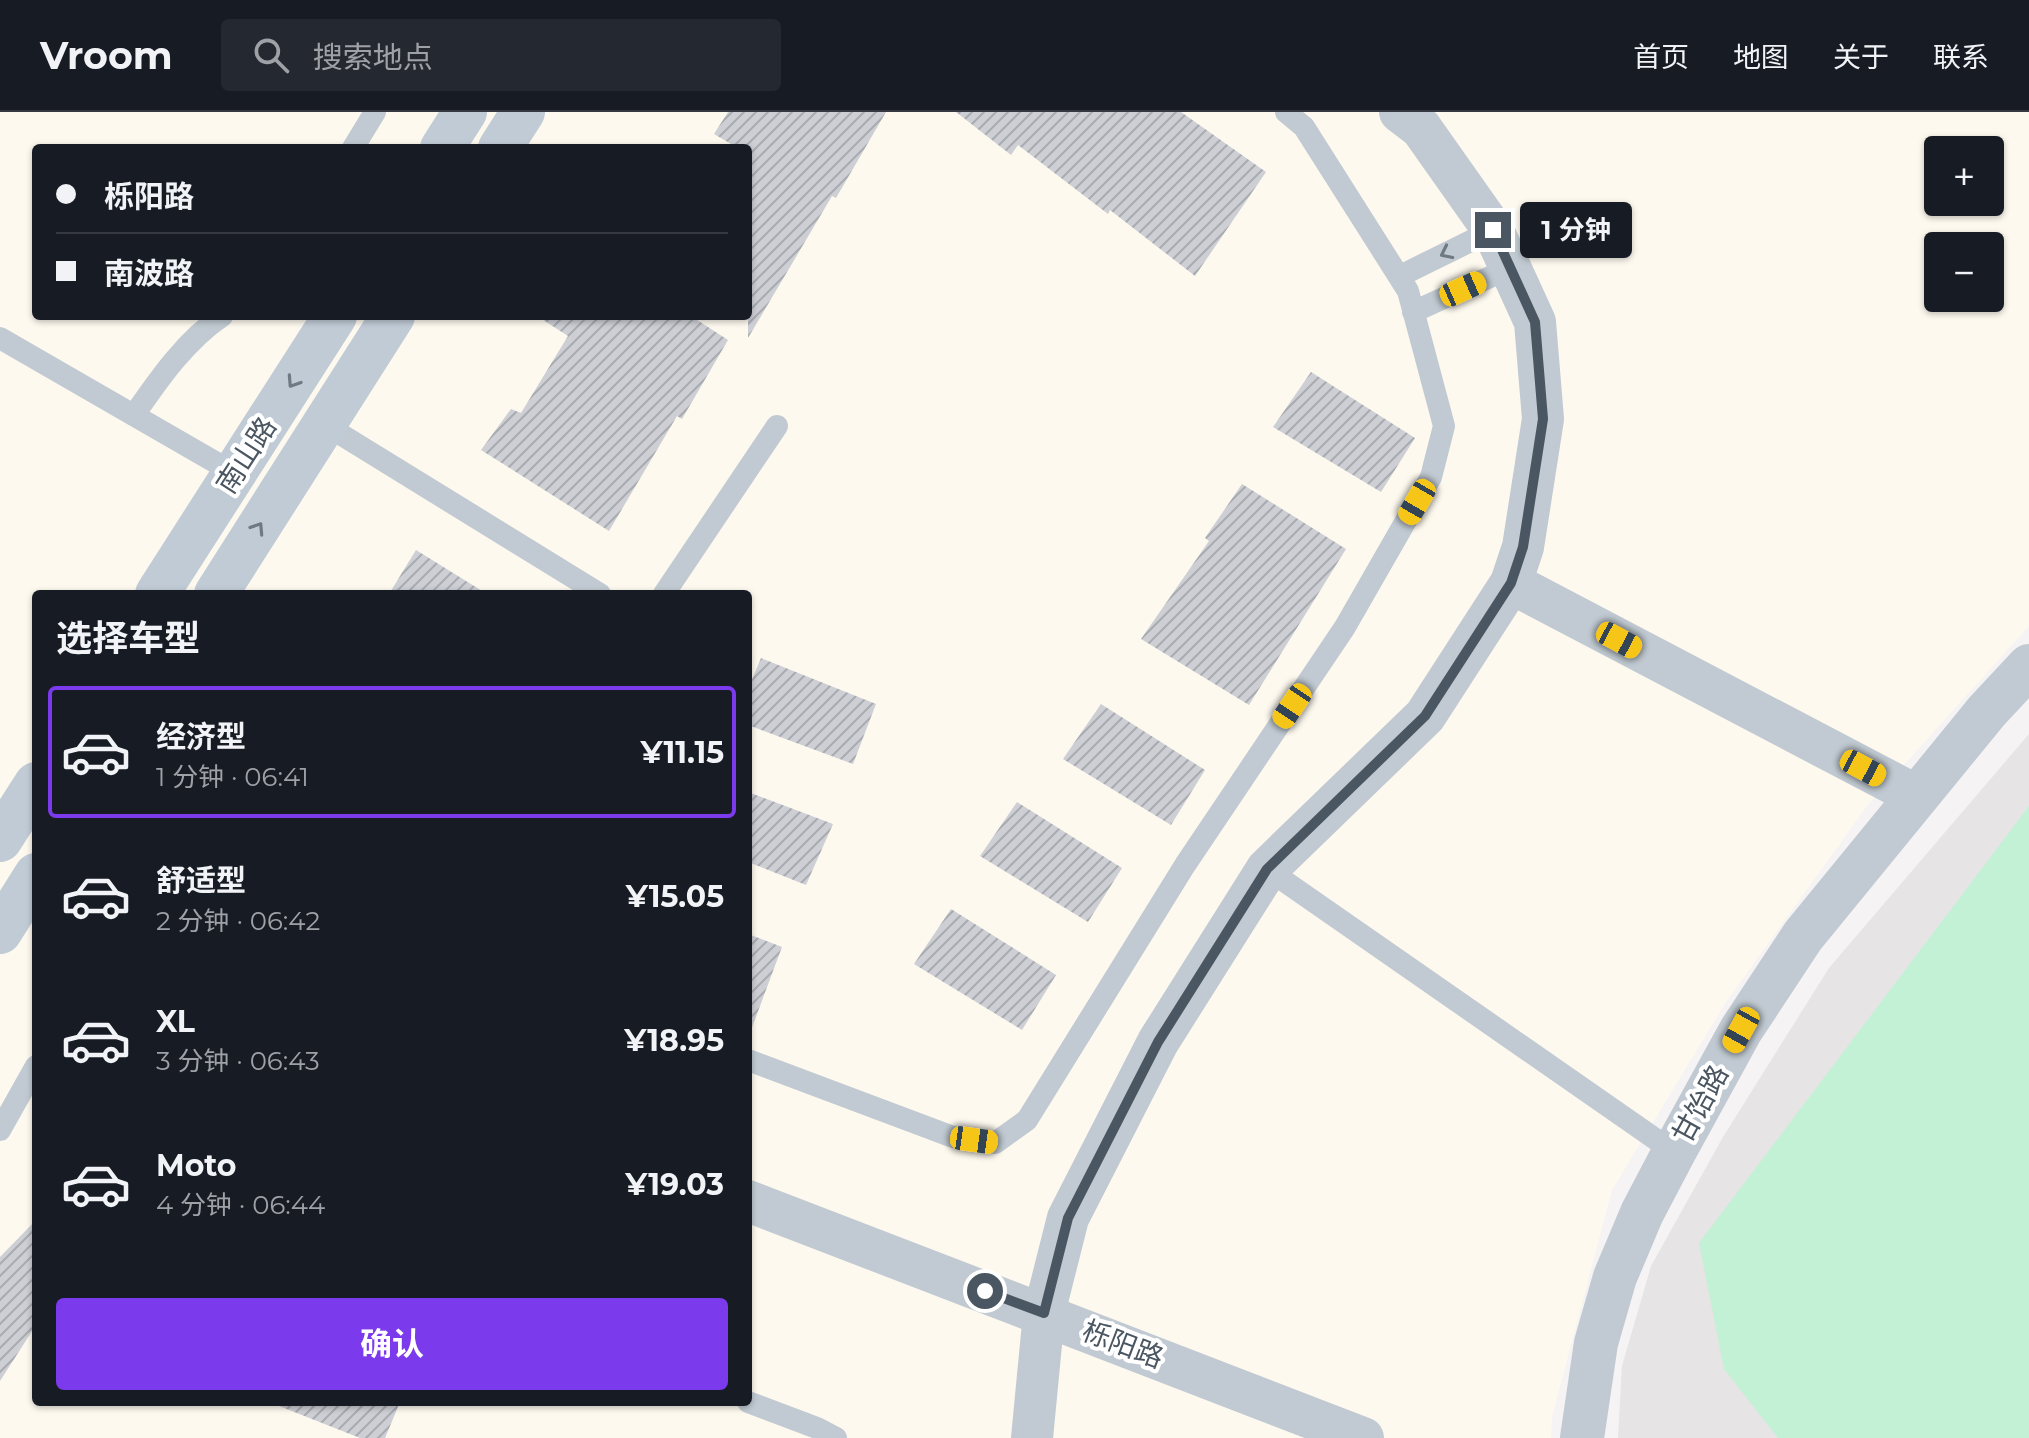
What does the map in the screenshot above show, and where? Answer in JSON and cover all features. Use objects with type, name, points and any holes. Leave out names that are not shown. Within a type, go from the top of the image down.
[{"type":"main road","points":[[445,144],[465,112]]},
{"type":"main road","points":[[503,144],[523,112]]},
{"type":"main road","name":"南山路","points":[[160,590],[332,320]]},
{"type":"main road","name":"南山路","points":[[219,590],[390,320]]},
{"type":"main road","points":[[0,840],[32,790]]},
{"type":"main road","points":[[11,923],[32,883]]},
{"type":"street","points":[[1032,1438],[1044,1313],[1068,1218],[1158,1042],[1267,869],[1425,716],[1511,583],[1523,547],[1543,419],[1535,322],[1493,230],[1421,128],[1400,112]]},
{"type":"street","points":[[1511,583],[1917,796]]},
{"type":"street","name":"甘饴路","points":[[1582,1438],[1596,1343],[1615,1277],[1642,1213],[1741,1030],[1803,936],[1987,711],[2029,666]]},
{"type":"street","name":"栎阳路","points":[[752,1203],[1363,1438]]},
{"type":"lane","points":[[355,144],[375,112]]},
{"type":"lane","points":[[752,1062],[953,1137],[995,1143],[1027,1120],[1185,865],[1345,627],[1431,477],[1444,426],[1408,291],[1304,127],[1286,112]]},
{"type":"lane","points":[[1400,276],[1493,230]]},
{"type":"lane","points":[[1413,312],[1512,267]]},
{"type":"lane","points":[[134,415],[164,372],[216,320]]},
{"type":"lane","points":[[0,338],[234,473]]},
{"type":"lane","points":[[324,424],[594,590]]},
{"type":"lane","points":[[667,590],[777,426]]},
{"type":"lane","points":[[1267,869],[1674,1152]]},
{"type":"lane","points":[[0,1130],[32,1073]]},
{"type":"lane","points":[[752,1404],[836,1438]]},
{"type":"shaded area","points":[[0,112],[2029,112],[2029,626],[1867,806],[1726,1002],[1612,1190],[1552,1417],[1551,1438],[0,1438]]},
{"type":"shaded area","points":[[2029,734],[2029,1438],[1618,1438],[1622,1366],[1651,1266],[1723,1137],[1829,968]]},
{"type":"green space","points":[[2029,806],[2029,1438],[1778,1438],[1724,1369],[1699,1243]]},
{"type":"building","points":[[728,112],[886,112],[748,338],[748,320],[752,320],[752,144],[731,144],[714,134]]},
{"type":"building","points":[[956,112],[1181,112],[1266,172],[1195,276],[1110,210],[1108,214],[1018,145],[1011,155]]},
{"type":"building","points":[[543,320],[697,320],[728,340],[682,419],[677,416],[609,531],[481,450],[511,409],[521,413],[568,336]]},
{"type":"building","points":[[1311,372],[1415,438],[1381,492],[1273,427]]},
{"type":"building","points":[[1242,484],[1346,549],[1249,705],[1141,639],[1209,541],[1205,538]]},
{"type":"building","points":[[416,550],[481,590],[391,590]]},
{"type":"building","points":[[761,658],[876,704],[853,764],[752,726],[752,679]]},
{"type":"building","points":[[1101,704],[1205,770],[1171,825],[1063,759]]},
{"type":"building","points":[[752,794],[833,824],[806,885],[752,864]]},
{"type":"building","points":[[1017,802],[1122,868],[1088,922],[980,856]]},
{"type":"building","points":[[951,909],[1056,975],[1022,1030],[914,964]]},
{"type":"building","points":[[752,936],[782,947],[752,1027]]},
{"type":"building","points":[[32,1224],[32,1331],[0,1381],[0,1257]]},
{"type":"building","points":[[279,1406],[398,1406],[385,1438],[360,1438]]},
{"type":"route","points":[[985,1291],[1044,1313],[1068,1218],[1158,1042],[1267,869],[1425,716],[1511,583],[1523,547],[1543,419],[1535,322],[1493,230]]}]
